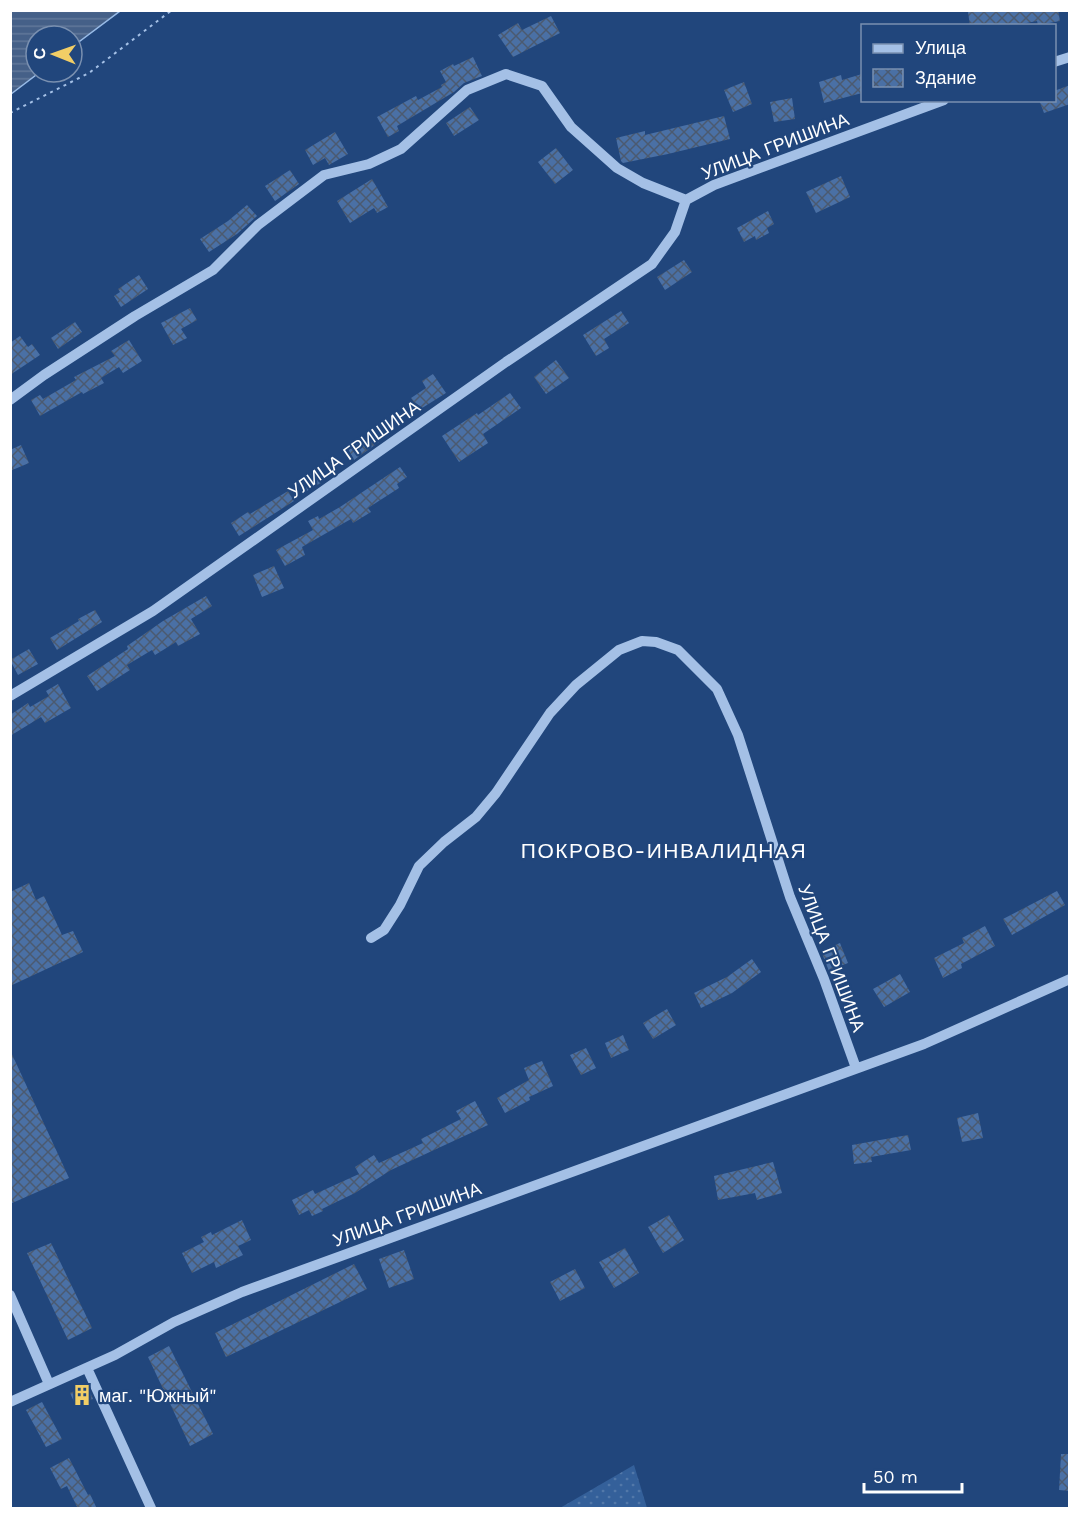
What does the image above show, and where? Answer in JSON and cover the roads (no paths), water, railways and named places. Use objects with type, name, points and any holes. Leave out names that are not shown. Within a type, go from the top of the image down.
[{"type":"street","name":"УЛИЦА ГРИШИНА","points":[[10,400],[126,322],[213,270],[258,225],[324,175],[369,164],[401,149],[467,90],[506,75],[542,86],[571,127],[616,168],[643,183],[686,200]]},
{"type":"street","name":"УЛИЦА ГРИШИНА","points":[[10,696],[153,611],[506,362],[652,264],[675,232],[686,200],[714,185],[939,102]]},
{"type":"street","name":"УЛИЦА ГРИШИНА","points":[[371,938],[384,930],[400,905],[419,866],[444,842],[476,817],[496,793],[550,713],[576,686],[619,650],[642,641],[657,642],[678,650],[717,689],[738,735],[790,897],[824,979],[856,1068]]},
{"type":"street","name":"УЛИЦА ГРИШИНА","points":[[10,1402],[115,1355],[174,1322],[242,1292],[924,1044],[1070,979]]},
{"type":"street","points":[[10,1295],[49,1384]]},
{"type":"street","points":[[87,1368],[151,1509]]},
{"type":"place","name":"маг. \"Южный\"","points":[[82,1395]]},
{"type":"district","name":"ПОКРОВО-ИНВАЛИДНАЯ","points":[[664,850]]}]
